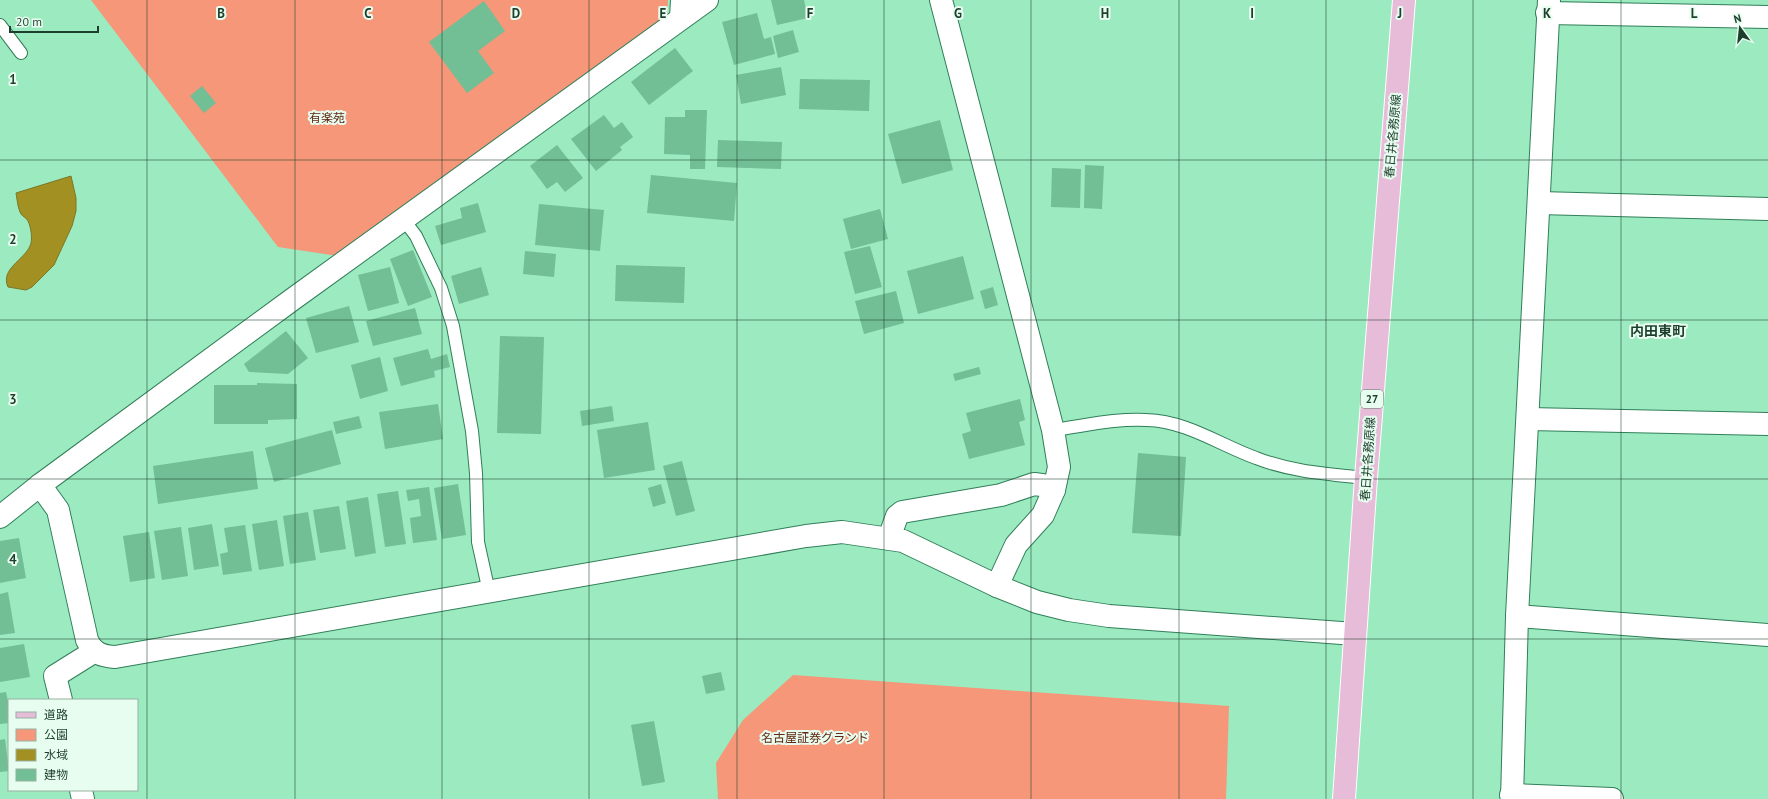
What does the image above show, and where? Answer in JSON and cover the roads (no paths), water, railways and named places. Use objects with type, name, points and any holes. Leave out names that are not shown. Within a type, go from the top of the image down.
[{"type":"main road","name":"春日井各務原線","points":[[1344,799],[1366,478],[1404,0]]},
{"type":"street","points":[[0,517],[40,485],[404,220],[682,9],[707,0]]},
{"type":"street","points":[[941,0],[1053,430],[1059,466],[1054,490],[1043,515],[1016,545],[997,586]]},
{"type":"street","points":[[1612,799],[1512,797],[1517,616],[1548,7],[1768,17]]},
{"type":"street","points":[[1538,203],[1768,209]]},
{"type":"street","points":[[1528,419],[1768,424]]},
{"type":"street","points":[[889,538],[897,516],[902,512],[1001,495],[1034,484],[1042,485],[1054,490]]},
{"type":"street","points":[[40,485],[58,510],[88,640],[95,651],[103,656],[115,657],[806,536],[842,532],[902,541],[997,586],[1037,602],[1069,610],[1109,616],[1356,634]]},
{"type":"street","points":[[1517,616],[1768,635]]},
{"type":"street","points":[[61,699],[55,676],[95,651]]},
{"type":"lane","points":[[0,26],[21,53]]},
{"type":"lane","points":[[404,220],[416,236],[425,255],[440,288],[453,326],[472,431],[476,474],[478,542],[490,592]]},
{"type":"lane","points":[[1053,430],[1107,422],[1148,420],[1176,425],[1255,458],[1281,467],[1304,472],[1366,478]]},
{"type":"water","points":[[71,176],[76,198],[76,211],[72,226],[54,265],[32,287],[26,290],[8,287],[6,281],[7,275],[27,251],[31,240],[29,224],[20,212],[16,193]]},
{"type":"district","name":"内田東町","points":[[1658,331]]},
{"type":"park label","name":"有楽苑","points":[[327,118]]},
{"type":"park label","name":"名古屋証券グランド","points":[[815,738]]}]
